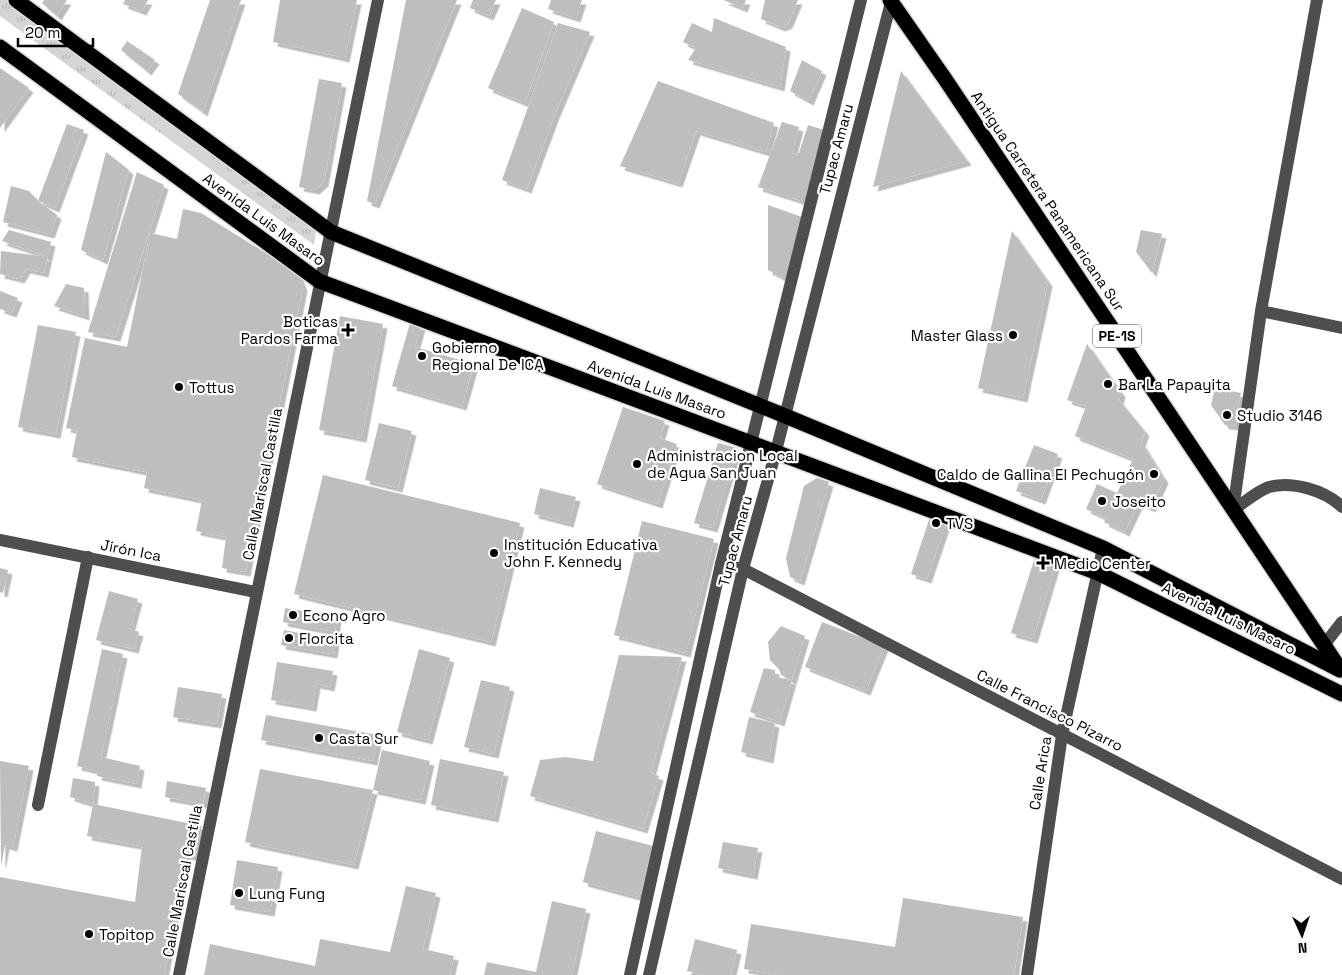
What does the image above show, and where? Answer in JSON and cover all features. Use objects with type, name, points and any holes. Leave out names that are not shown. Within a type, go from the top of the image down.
[{"type":"highway","name":"Avenida Luis Masaro","points":[[16,0],[331,232],[783,414],[1103,548],[1341,671]]},
{"type":"highway","name":"Antigua Carretera Panamericana Sur","points":[[890,1],[951,87],[1341,671]]},
{"type":"highway","name":"Avenida Luis Masaro","points":[[0,47],[319,281],[1098,573],[1342,694]]},
{"type":"street","name":"Calle Mariscal Castilla","points":[[180,975],[319,281],[331,232],[378,0]]},
{"type":"street","name":"Tupac Amaru","points":[[630,975],[721,564],[861,0]]},
{"type":"street","points":[[1233,510],[1261,311],[1317,0]]},
{"type":"street","name":"Tupac Amaru","points":[[649,975],[743,569],[776,451],[783,414],[890,1]]},
{"type":"street","points":[[1261,311],[1342,328]]},
{"type":"street","points":[[1233,510],[1267,488],[1288,484],[1314,491],[1342,507]]},
{"type":"street","name":"Jirón Ica","points":[[0,540],[256,592]]},
{"type":"street","name":"Calle Arica","points":[[1027,975],[1062,735],[1103,548]]},
{"type":"street","points":[[38,805],[88,558]]},
{"type":"street","name":"Calle Francisco Pizarro","points":[[721,564],[743,569],[1342,879]]},
{"type":"street","points":[[1324,646],[1342,622]]},
{"type":"green space","points":[[0,0],[7,0],[317,222],[314,245],[0,16]]},
{"type":"building","points":[[44,0],[67,0],[57,16],[42,3]]},
{"type":"building","points":[[125,0],[148,0],[142,11],[123,4]]},
{"type":"building","points":[[210,0],[241,0],[203,112],[178,94]]},
{"type":"building","points":[[280,0],[357,0],[345,58],[273,42]]},
{"type":"building","points":[[406,0],[457,0],[375,204],[367,201]]},
{"type":"building","points":[[473,0],[496,0],[489,16],[470,8]]},
{"type":"building","points":[[551,0],[582,0],[576,18],[548,9]]},
{"type":"building","points":[[723,0],[746,0],[743,8]]},
{"type":"building","points":[[765,0],[798,0],[788,24],[781,27],[761,19]]},
{"type":"building","points":[[522,8],[554,22],[525,103],[488,88]]},
{"type":"building","points":[[714,18],[786,47],[780,87],[688,60],[696,48],[683,42],[692,23],[712,32]]},
{"type":"building","points":[[558,23],[590,32],[555,114],[527,189],[502,180]]},
{"type":"building","points":[[127,41],[155,60],[147,71],[121,50]]},
{"type":"building","points":[[802,60],[822,71],[809,101],[790,91]]},
{"type":"building","points":[[0,68],[29,88],[0,128]]},
{"type":"building","points":[[901,71],[967,161],[873,187]]},
{"type":"building","points":[[319,79],[342,83],[324,182],[315,190],[299,187]]},
{"type":"building","points":[[658,81],[774,123],[766,152],[696,131],[678,183],[620,166]]},
{"type":"building","points":[[782,122],[799,127],[792,154],[799,153],[808,125],[824,130],[808,203],[758,187]]},
{"type":"building","points":[[67,124],[84,130],[55,208],[38,201]]},
{"type":"building","points":[[106,152],[129,170],[103,260],[81,250]]},
{"type":"building","points":[[137,172],[164,185],[116,337],[88,332]]},
{"type":"building","points":[[11,186],[29,191],[38,201],[57,215],[50,234],[3,222]]},
{"type":"building","points":[[768,205],[802,217],[787,280],[768,270]]},
{"type":"building","name":"Tottus","points":[[183,209],[201,213],[298,273],[303,287],[246,572],[222,568],[226,537],[196,531],[202,500],[144,488],[147,472],[72,457],[77,430],[66,428],[85,338],[127,347],[150,233],[177,239]]},
{"type":"building","points":[[9,230],[51,242],[48,257],[2,241]]},
{"type":"building","points":[[1141,230],[1162,234],[1152,273],[1136,252]]},
{"type":"building","name":"Master Glass","points":[[1012,231],[1048,282],[1023,398],[978,388]]},
{"type":"building","points":[[1,251],[48,257],[44,273],[26,269],[20,279],[0,274]]},
{"type":"building","points":[[66,284],[84,288],[85,316],[54,306]]},
{"type":"building","points":[[0,291],[18,298],[12,313],[0,309]]},
{"type":"building","points":[[340,316],[383,324],[362,438],[319,430]]},
{"type":"building","name":"Gobierno Regional De ICA","points":[[410,323],[421,326],[415,347],[474,364],[462,406],[392,386]]},
{"type":"building","points":[[38,325],[76,332],[56,434],[18,427]]},
{"type":"building","points":[[1087,344],[1121,393],[1119,400],[1145,432],[1141,442],[1164,479],[1151,508],[1139,502],[1125,532],[1104,522],[1106,518],[1086,509],[1097,484],[1117,493],[1133,459],[1075,436],[1086,406],[1067,400]]},
{"type":"building","name":"Studio 3146","points":[[1215,388],[1241,393],[1234,426],[1225,425],[1211,405]]},
{"type":"building","name":"Administracion Local de Agua San Juan","points":[[623,407],[665,421],[660,438],[677,444],[658,504],[597,484]]},
{"type":"building","points":[[379,423],[412,431],[398,488],[365,480]]},
{"type":"building","points":[[718,443],[737,448],[713,528],[694,523]]},
{"type":"building","points":[[1034,445],[1058,454],[1041,500],[1016,491]]},
{"type":"building","points":[[323,475],[520,523],[491,642],[294,594]]},
{"type":"building","points":[[817,478],[829,482],[800,581],[790,577],[786,558],[804,486]]},
{"type":"building","points":[[540,488],[576,497],[569,523],[534,514]]},
{"type":"building","points":[[930,517],[946,523],[927,579],[911,574]]},
{"type":"building","points":[[642,521],[714,539],[686,653],[614,635]]},
{"type":"building","points":[[1035,557],[1056,563],[1033,639],[1011,633]]},
{"type":"building","points":[[0,568],[8,570],[3,593],[0,592]]},
{"type":"building","points":[[109,591],[138,599],[130,629],[139,632],[134,649],[96,640]]},
{"type":"building","points":[[285,608],[337,617],[335,632],[283,622]]},
{"type":"building","points":[[822,622],[884,646],[866,691],[805,667]]},
{"type":"building","points":[[781,626],[805,636],[792,680],[781,675],[779,669],[770,660],[768,642]]},
{"type":"building","points":[[284,630],[335,640],[333,654],[281,645]]},
{"type":"building","points":[[102,649],[123,654],[101,757],[140,766],[137,784],[97,776],[98,771],[77,766]]},
{"type":"building","points":[[419,649],[450,658],[428,740],[397,732]]},
{"type":"building","points":[[619,655],[682,657],[651,773],[659,776],[643,829],[530,796],[540,760],[565,757],[593,761]]},
{"type":"building","points":[[277,662],[333,671],[330,687],[316,684],[312,707],[271,700]]},
{"type":"building","points":[[764,668],[775,670],[775,677],[792,680],[780,722],[750,712]]},
{"type":"building","points":[[481,680],[510,687],[494,754],[464,747]]},
{"type":"building","points":[[178,687],[222,694],[217,724],[173,717]]},
{"type":"building","name":"Casta Sur","points":[[266,715],[378,735],[373,761],[261,740]]},
{"type":"building","points":[[749,717],[775,723],[769,759],[741,752]]},
{"type":"building","points":[[382,750],[430,761],[421,800],[373,790]]},
{"type":"building","points":[[440,759],[504,772],[494,818],[431,805]]},
{"type":"building","points":[[0,761],[29,766],[13,847],[5,845],[1,866]]},
{"type":"building","points":[[260,769],[373,790],[354,865],[245,842]]},
{"type":"building","points":[[73,778],[95,782],[93,804],[70,797]]},
{"type":"building","points":[[167,781],[206,788],[203,804],[165,797]]},
{"type":"building","points":[[93,804],[202,826],[195,857],[186,855],[164,975],[0,975],[0,877],[135,902],[142,846],[87,836]]},
{"type":"building","points":[[596,831],[653,846],[639,897],[583,882]]},
{"type":"building","points":[[723,842],[758,848],[753,875],[718,868]]},
{"type":"building","points":[[237,860],[278,867],[270,912],[230,905]]},
{"type":"building","points":[[406,886],[436,893],[423,949],[454,956],[450,975],[204,975],[210,944],[315,966],[320,939],[390,952]]},
{"type":"building","points":[[903,898],[1023,917],[1014,975],[779,975],[744,969],[751,924],[895,947]]},
{"type":"building","points":[[552,901],[586,909],[572,975],[484,975],[487,962],[536,972]]},
{"type":"building","points":[[695,939],[737,950],[731,975],[705,975],[687,971]]},
{"type":"place","name":"Boticas Pardos Farma","points":[[348,330]]},
{"type":"place","name":"Master Glass","points":[[1013,335]]},
{"type":"place","name":"Gobierno Regional De ICA","points":[[422,356]]},
{"type":"place","name":"Bar La Papayita","points":[[1108,384]]},
{"type":"place","name":"Tottus","points":[[179,387]]},
{"type":"place","name":"Studio 3146","points":[[1227,415]]},
{"type":"place","name":"Administracion Local de Agua San Juan","points":[[637,464]]},
{"type":"place","name":"Caldo de Gallina El Pechugón","points":[[1154,474]]},
{"type":"place","name":"Joseito","points":[[1102,501]]},
{"type":"place","name":"TVS","points":[[936,523]]},
{"type":"place","name":"Institución Educativa John F. Kennedy","points":[[494,553]]},
{"type":"place","name":"Medic Center","points":[[1043,563]]},
{"type":"place","name":"Econo Agro","points":[[293,615]]},
{"type":"place","name":"Florcita","points":[[289,638]]},
{"type":"place","name":"Casta Sur","points":[[319,738]]},
{"type":"place","name":"Lung Fung","points":[[239,893]]},
{"type":"place","name":"Topitop","points":[[89,934]]}]
